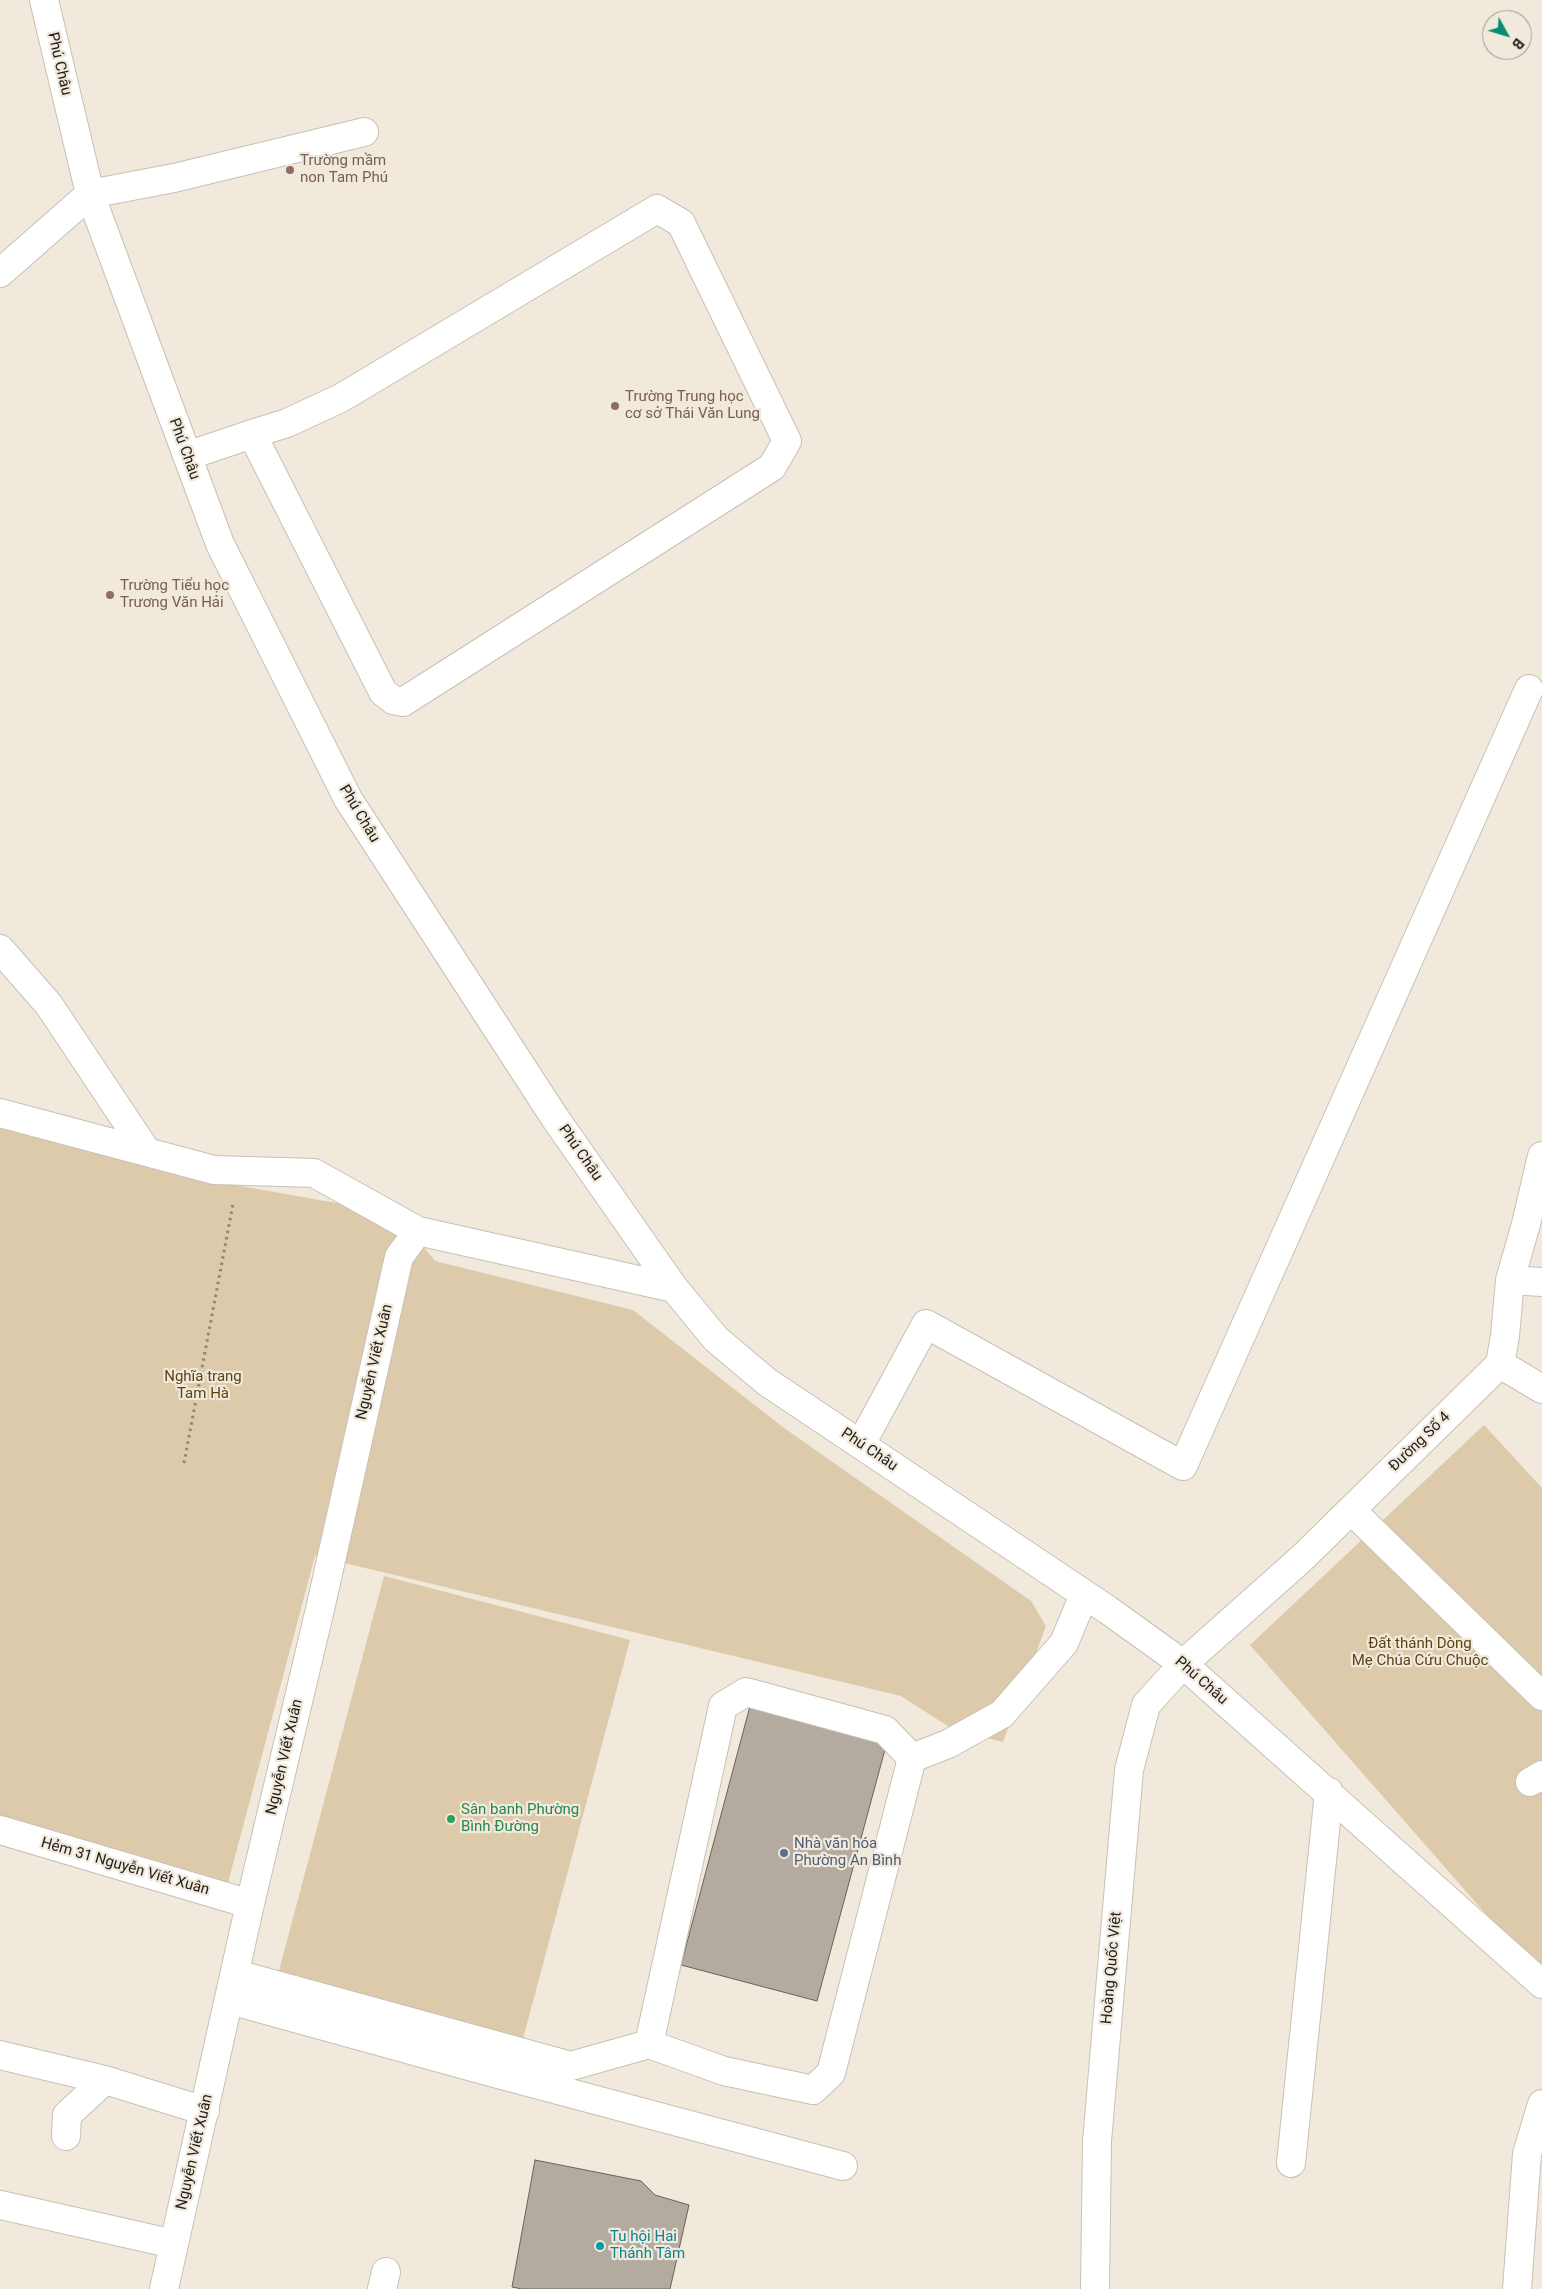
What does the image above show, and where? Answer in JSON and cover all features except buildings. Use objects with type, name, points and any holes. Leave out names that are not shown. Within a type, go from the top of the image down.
[{"type":"street","name":"Phú Châu","points":[[44,0],[90,194],[220,544],[348,799],[555,1118],[674,1288],[716,1339],[759,1376],[1084,1594],[1183,1664],[1329,1792],[1542,1984]]},
{"type":"street","points":[[0,273],[90,194],[174,178],[364,132]]},
{"type":"street","points":[[187,456],[252,434],[287,423],[341,398],[657,209],[681,223],[787,441],[772,467],[403,702],[392,700],[383,692],[252,434]]},
{"type":"street","points":[[861,1444],[926,1324],[1183,1466],[1529,689]]},
{"type":"street","points":[[0,949],[49,1005],[147,1152]]},
{"type":"street","points":[[0,1114],[214,1170],[314,1173],[418,1231],[674,1288]]},
{"type":"street","points":[[1542,1156],[1510,1280],[1505,1336],[1500,1364],[1542,1389]]},
{"type":"street","name":"Nguyễn Viết Xuân","points":[[164,2289],[233,1987],[250,1904],[323,1596],[399,1257],[418,1231]]},
{"type":"street","points":[[1510,1280],[1542,1282]]},
{"type":"street","name":"Đường Số 4","points":[[1183,1664],[1301,1559],[1500,1364]]},
{"type":"street","points":[[1351,1510],[1542,1696]]},
{"type":"street","points":[[912,1758],[948,1744],[1002,1714],[1064,1643],[1084,1594]]},
{"type":"street","name":"Hoàng Quốc Việt","points":[[1094,2289],[1097,2141],[1129,1770],[1146,1705],[1183,1664]]},
{"type":"street","points":[[649,2044],[723,1706],[746,1692],[886,1730],[912,1758]]},
{"type":"street","points":[[233,1987],[572,2066],[649,2044],[724,2071],[812,2090],[831,2073],[912,1758]]},
{"type":"street","points":[[1291,2163],[1329,1792]]},
{"type":"street","name":"Hẻm 31 Nguyễn Viết Xuân","points":[[0,1830],[250,1904]]},
{"type":"street","points":[[233,1987],[487,2072],[843,2166]]},
{"type":"street","points":[[0,2055],[105,2080],[204,2111]]},
{"type":"street","points":[[66,2136],[67,2115],[105,2080]]},
{"type":"street","points":[[1517,2289],[1527,2154],[1542,2104]]},
{"type":"street","points":[[0,2205],[174,2244]]},
{"type":"path","points":[[184,1463],[240,1170]]},
{"type":"green space","name":"Nghĩa trang Tam Hà","points":[[0,1127],[207,1180],[398,1214],[435,1261],[633,1310],[784,1428],[1031,1601],[1046,1626],[1003,1742],[954,1730],[901,1696],[315,1556],[225,1894],[0,1826]]},
{"type":"green space","name":"Đất thánh Dòng Mẹ Chúa Cứu Chuộc","points":[[1484,1425],[1542,1488],[1542,1978],[1250,1645]]},
{"type":"green space","name":"Sân banh Phường Bình Đường","points":[[384,1576],[630,1640],[517,2061],[272,1997]]},
{"type":"place","name":"Trường mầm non Tam Phú","points":[[290,170]]},
{"type":"place","name":"Trường Trung học cơ sở Thái Văn Lung","points":[[615,406]]},
{"type":"place","name":"Trường Tiểu học Trương Văn Hải","points":[[110,595]]},
{"type":"place","name":"Sân banh Phường Bình Đường","points":[[451,1819]]},
{"type":"place","name":"Nhà văn hóa Phường An Bình","points":[[784,1853]]},
{"type":"place","name":"Tu hội Hai Thánh Tâm","points":[[600,2246]]}]
